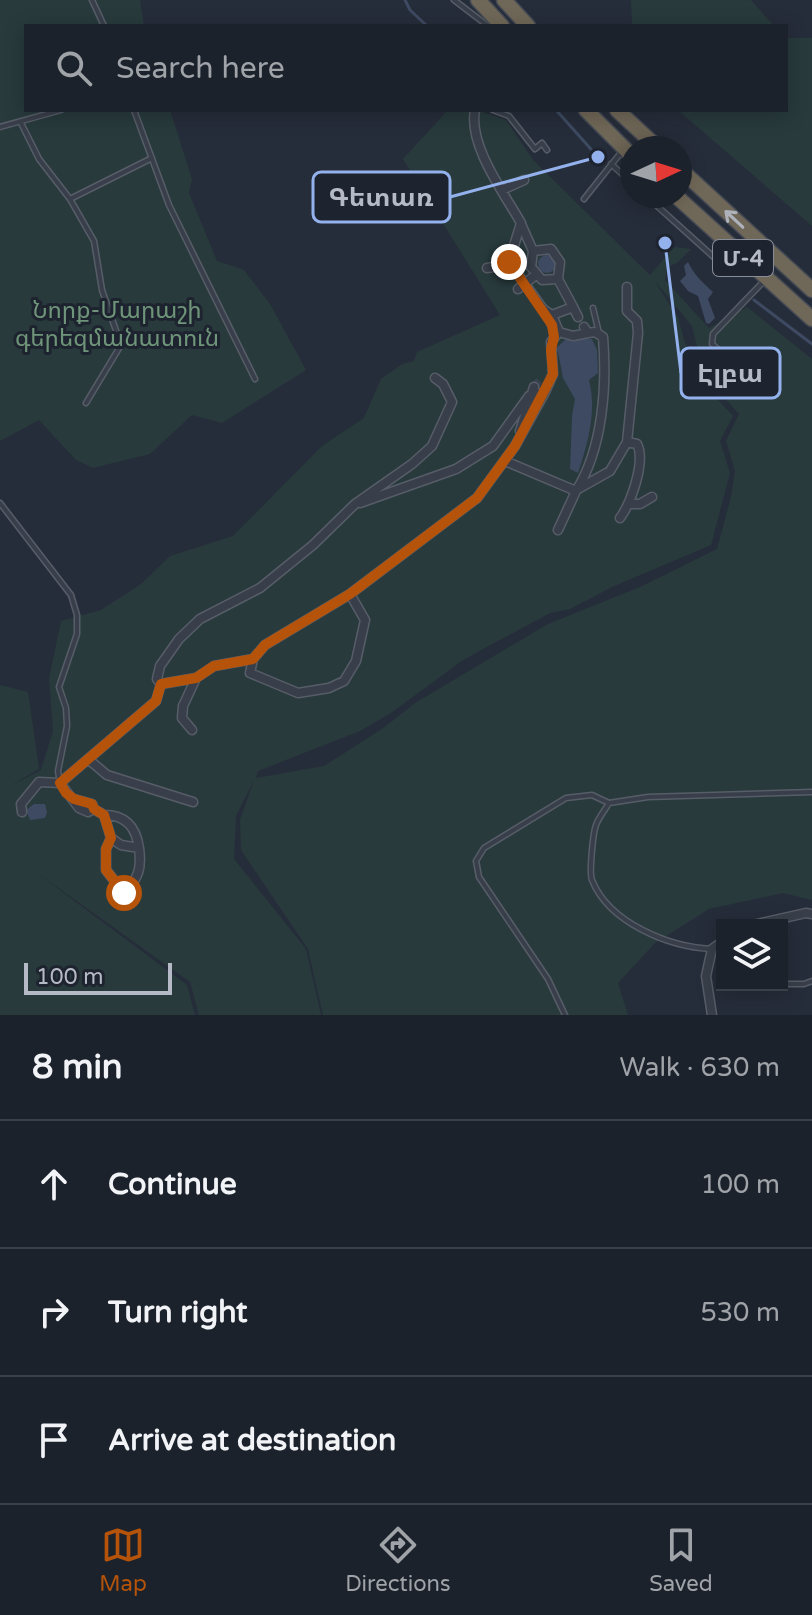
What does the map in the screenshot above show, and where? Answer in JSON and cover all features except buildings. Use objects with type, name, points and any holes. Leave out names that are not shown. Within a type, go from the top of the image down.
[{"type":"highway","points":[[478,0],[494,24]]},
{"type":"highway","points":[[504,0],[526,24]]},
{"type":"highway","points":[[588,112],[620,144]]},
{"type":"highway","points":[[619,112],[645,136]]},
{"type":"highway","name":"Մ-4","points":[[692,180],[812,290]]},
{"type":"highway","name":"Մ-4","points":[[689,208],[812,319]]},
{"type":"street","points":[[475,112],[473,128],[487,165],[521,223],[533,251],[531,267],[542,280],[558,279]]},
{"type":"street","points":[[502,190],[524,180]]},
{"type":"street","points":[[503,266],[521,223]]},
{"type":"street","points":[[533,251],[551,249],[560,262],[558,279],[578,317]]},
{"type":"street","points":[[487,268],[503,266]]},
{"type":"street","points":[[350,594],[365,620],[356,661],[344,681],[329,688],[298,693],[250,673],[253,659],[265,645],[350,594],[477,498],[515,446],[553,374],[551,349],[557,335],[553,317],[503,266]]},
{"type":"street","points":[[522,287],[537,274]]},
{"type":"street","points":[[576,490],[610,471],[627,442],[638,333],[637,321],[627,311],[627,287]]},
{"type":"street","points":[[553,317],[573,307]]},
{"type":"street","points":[[557,335],[573,336],[586,330],[600,333],[603,337],[604,385],[595,443],[583,479],[558,530]]},
{"type":"street","points":[[161,684],[157,679],[160,666],[179,639],[200,619],[260,588],[313,545],[355,504],[432,446],[452,402],[443,384],[435,378]]},
{"type":"street","points":[[355,504],[456,469],[493,446],[534,392],[515,446]]},
{"type":"street","points":[[620,518],[631,504],[640,447],[627,442]]},
{"type":"street","points":[[505,461],[576,490]]},
{"type":"street","points":[[631,504],[640,504],[652,497]]},
{"type":"street","points":[[161,684],[196,678],[214,666],[253,659]]},
{"type":"street","points":[[192,730],[182,718],[183,706],[196,678]]},
{"type":"street","points":[[22,812],[21,804],[39,782],[60,783],[156,701],[161,684]]},
{"type":"street","points":[[88,759],[107,775],[193,802]]},
{"type":"street","points":[[60,783],[79,808],[116,815],[131,825],[137,835],[141,859],[138,879],[124,893],[106,870],[106,849],[111,838]]},
{"type":"street","points":[[104,815],[111,838],[121,845],[139,848]]},
{"type":"street","points":[[780,919],[812,914]]},
{"type":"street","points":[[712,1015],[706,976],[712,949],[716,946]]},
{"type":"lane","points":[[92,0],[103,24]]},
{"type":"lane","points":[[454,0],[494,24]]},
{"type":"lane","points":[[0,127],[55,112]]},
{"type":"lane","points":[[135,112],[169,205],[255,379]]},
{"type":"lane","points":[[498,112],[509,116],[535,149],[542,143],[547,150]]},
{"type":"lane","points":[[21,123],[39,159],[70,199],[94,241],[102,290],[121,345],[86,403]]},
{"type":"lane","points":[[70,199],[152,158]]},
{"type":"lane","points":[[584,199],[611,164],[620,158]]},
{"type":"lane","points":[[611,164],[620,172]]},
{"type":"lane","points":[[659,208],[717,260]]},
{"type":"lane","points":[[730,360],[712,344],[713,334],[766,279]]},
{"type":"lane","points":[[593,308],[600,333]]},
{"type":"lane","points":[[543,309],[557,335]]},
{"type":"lane","points":[[0,503],[71,595],[77,615],[77,634],[59,687],[66,708],[67,726],[58,771],[60,783]]},
{"type":"lane","points":[[565,1015],[548,979],[479,877],[476,861],[484,848],[566,798],[592,795],[609,803],[648,797],[812,792]]},
{"type":"lane","points":[[609,803],[595,827],[591,878],[613,911],[645,931],[695,948],[712,949]]},
{"type":"lane","points":[[788,984],[812,981]]},
{"type":"green space","name":"Նորք-Մարաշի գերեզմանատուն","points":[[0,0],[140,0],[144,24],[24,24],[24,112],[171,112],[192,179],[189,193],[217,261],[244,270],[270,304],[306,370],[222,423],[192,415],[150,454],[93,468],[76,460],[39,420],[0,441]]},
{"type":"green space","points":[[631,0],[751,0],[772,24],[632,24]]},
{"type":"green space","points":[[788,38],[812,38],[812,226],[680,112],[788,112]]},
{"type":"green space","points":[[446,112],[482,112],[506,120],[533,160],[650,275],[674,247],[691,249],[677,263],[667,267],[665,280],[709,328],[747,307],[812,359],[812,900],[783,893],[709,909],[655,943],[618,983],[628,1015],[323,1015],[308,949],[241,850],[240,820],[254,780],[236,816],[234,859],[306,949],[321,1015],[199,1015],[190,982],[33,870],[187,985],[195,1015],[0,1015],[0,685],[28,692],[39,769],[10,786],[41,770],[53,731],[49,678],[61,621],[101,610],[141,584],[170,556],[233,536],[322,446],[364,418],[381,379],[402,364],[414,361],[417,352],[500,315],[403,159]],"holes":[[[654,280],[692,326],[704,375],[739,414],[726,441],[735,471],[717,549],[640,587],[548,624],[415,703],[382,729],[324,766],[256,778],[258,771],[360,731],[391,713],[463,660],[550,613],[570,609],[612,587],[711,545],[730,473],[720,441],[733,416],[696,376],[696,356],[685,343],[678,318]]]},
{"type":"water","points":[[543,255],[551,255],[556,264],[554,271],[543,273],[538,268],[538,260]]},
{"type":"water","points":[[688,262],[713,292],[708,299],[715,318],[709,324],[706,323],[698,296],[688,291],[680,281],[686,275],[684,266]]},
{"type":"water","points":[[566,339],[592,339],[597,350],[598,373],[589,380],[592,403],[590,427],[578,473],[570,469],[575,399],[563,378],[555,349]]},
{"type":"water","points":[[34,804],[45,804],[45,818],[30,820],[26,810]]},
{"type":"waterway","points":[[405,0],[410,10],[425,24]]},
{"type":"waterway","points":[[558,112],[598,157]]},
{"type":"waterway","points":[[754,300],[812,344]]},
{"type":"tunnel","points":[[534,387],[540,380]]},
{"type":"place","name":"Գետառ","points":[[598,157]]},
{"type":"place","name":"Էլբա","points":[[665,243]]},
{"type":"route","points":[[124,893],[106,870],[106,849],[111,838],[104,815],[92,804],[74,799],[60,783],[156,701],[161,684],[196,678],[214,666],[253,659],[265,645],[350,594],[477,498],[515,446],[553,374],[552,325],[509,262]]}]
